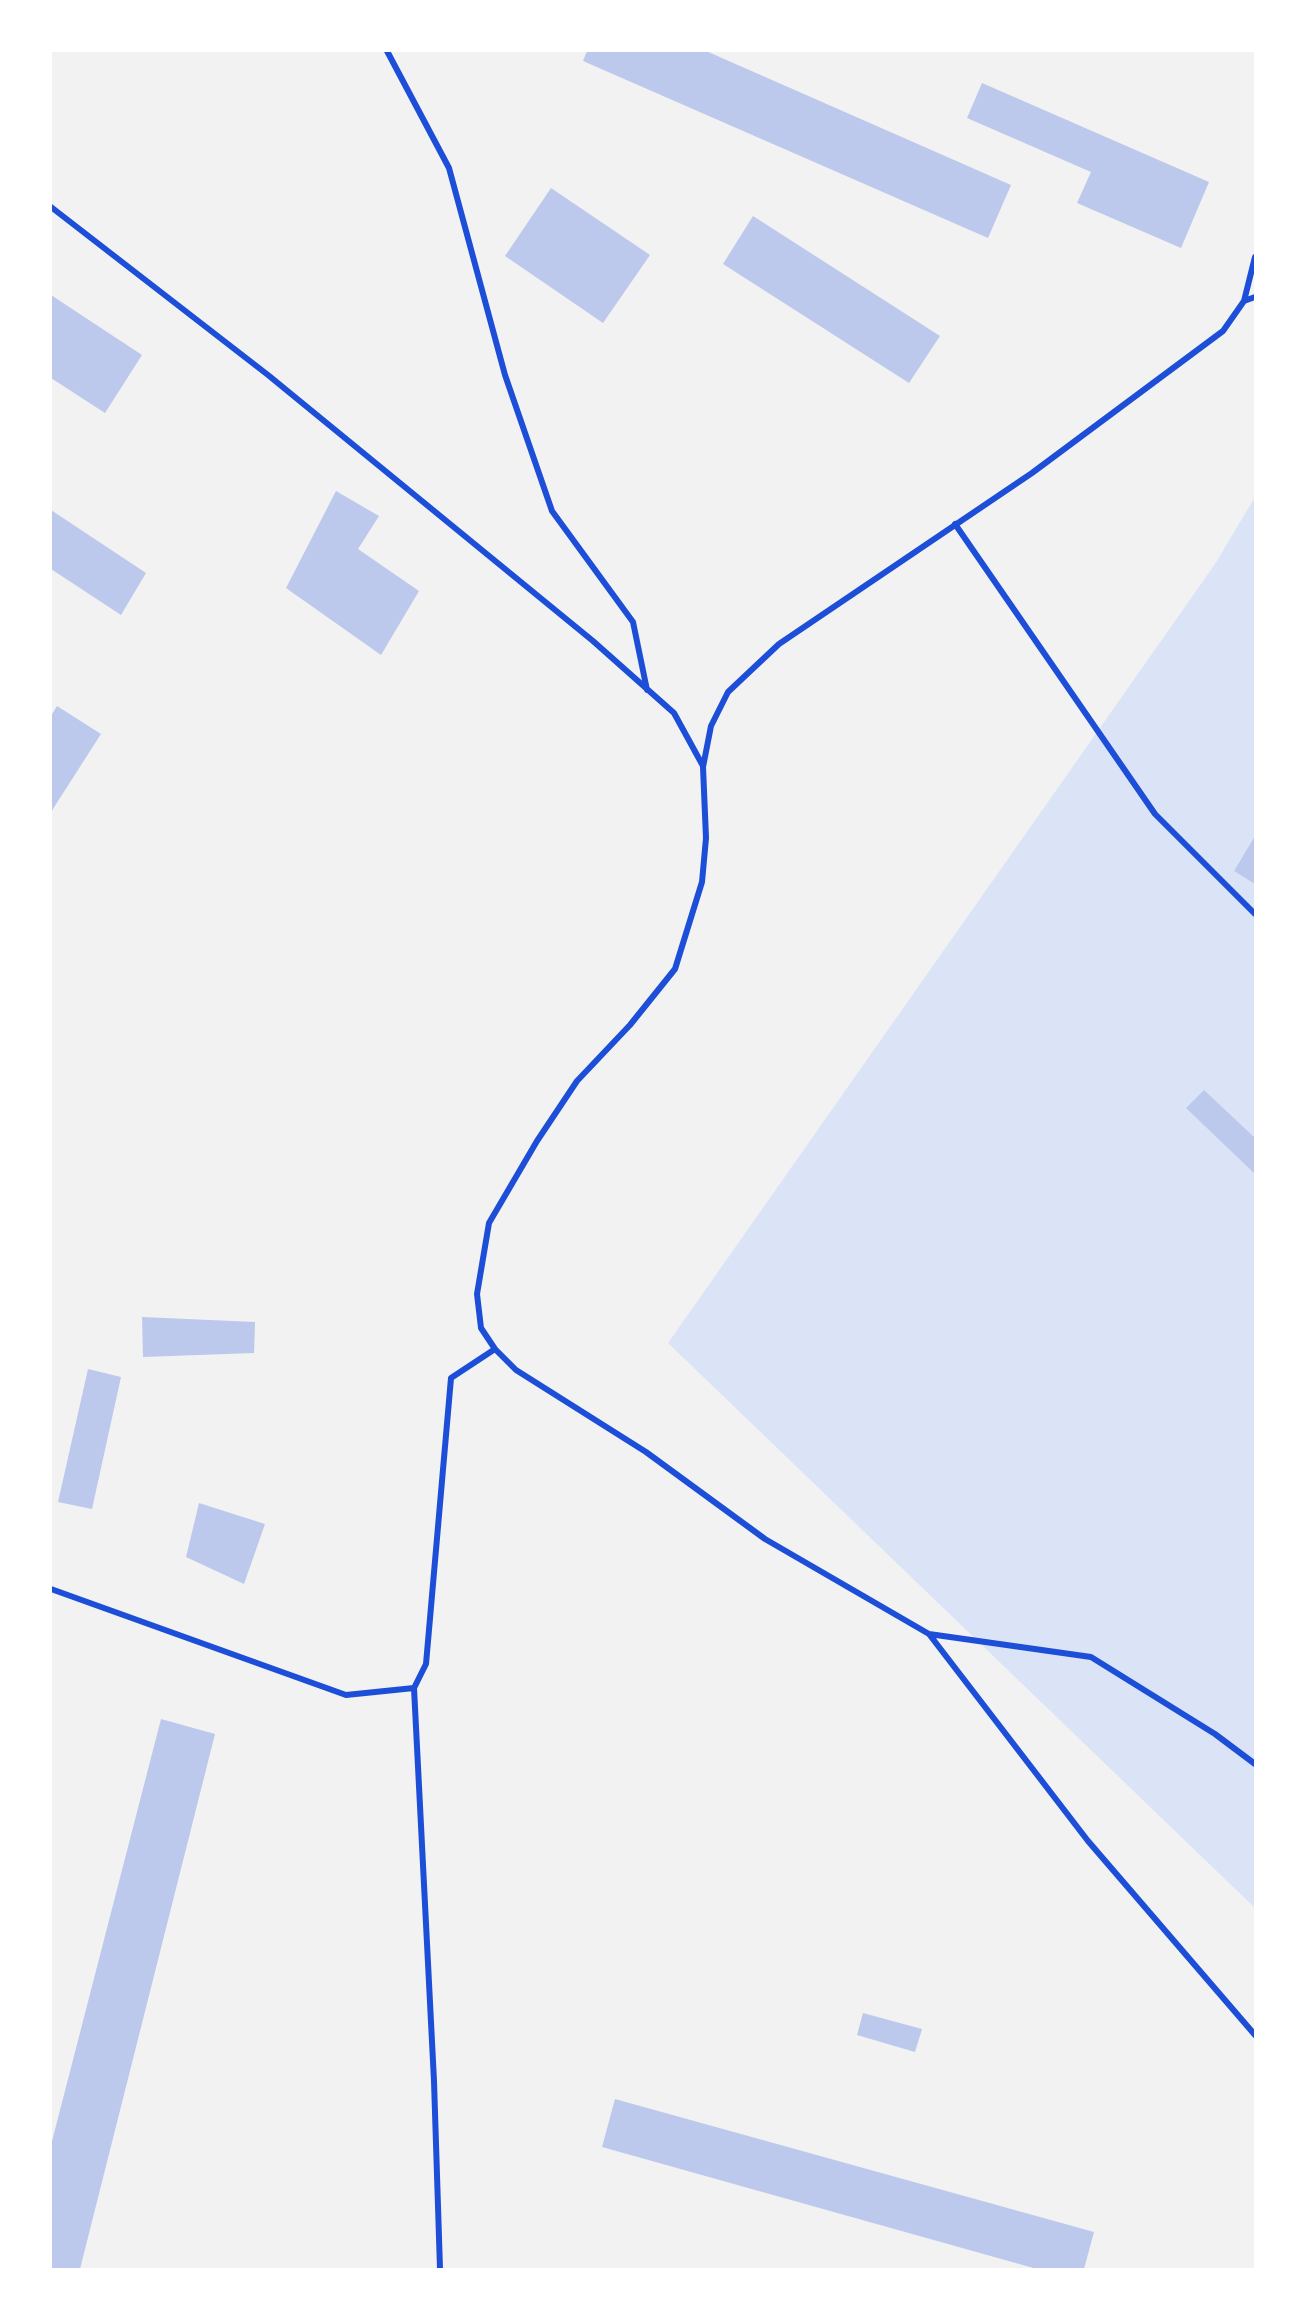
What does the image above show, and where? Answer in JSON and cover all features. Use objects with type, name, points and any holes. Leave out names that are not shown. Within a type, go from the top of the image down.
[{"type":"street","points":[[387,51],[449,168],[505,375],[552,511],[633,622],[647,690]]},
{"type":"street","points":[[51,207],[268,375],[593,641],[674,713],[703,766]]},
{"type":"street","points":[[1255,257],[1244,301],[1223,331],[1032,472],[779,644],[728,692],[711,726],[703,766],[706,838],[702,882],[675,969],[630,1025],[577,1080],[537,1141],[489,1223],[477,1294],[481,1328],[495,1349],[516,1370],[646,1452],[765,1539],[929,1634],[1091,1657],[1215,1734],[1255,1764]]},
{"type":"street","points":[[1244,301],[1255,297]]},
{"type":"street","points":[[955,524],[1155,814],[1255,914]]},
{"type":"street","points":[[440,2269],[434,2081],[414,1688],[426,1664],[451,1378],[495,1349]]},
{"type":"street","points":[[51,1589],[346,1695],[414,1688]]},
{"type":"street","points":[[929,1634],[1088,1840],[1255,2035]]},
{"type":"shaded area","points":[[1255,497],[1255,1908],[668,1343],[1215,564]]},
{"type":"building","points":[[587,51],[706,51],[1011,185],[988,238],[583,61]]},
{"type":"building","points":[[982,83],[1209,182],[1181,248],[1077,203],[1091,172],[967,118]]},
{"type":"building","points":[[551,188],[650,255],[603,323],[505,256]]},
{"type":"building","points":[[753,216],[940,336],[909,383],[723,264]]},
{"type":"building","points":[[51,295],[142,355],[105,413],[51,378]]},
{"type":"building","points":[[336,491],[379,516],[358,549],[419,591],[381,655],[286,588]]},
{"type":"building","points":[[51,510],[146,573],[121,615],[51,569]]},
{"type":"building","points":[[57,706],[101,734],[51,812],[51,716]]},
{"type":"building","points":[[1255,836],[1255,884],[1234,871]]},
{"type":"building","points":[[1204,1090],[1255,1138],[1255,1174],[1186,1108]]},
{"type":"building","points":[[142,1317],[255,1322],[254,1353],[143,1357]]},
{"type":"building","points":[[88,1369],[121,1377],[92,1509],[58,1502]]},
{"type":"building","points":[[199,1503],[265,1524],[244,1584],[186,1557]]},
{"type":"building","points":[[161,1719],[215,1734],[80,2269],[51,2269],[51,2145]]},
{"type":"building","points":[[863,2013],[922,2029],[915,2052],[857,2035]]},
{"type":"building","points":[[615,2099],[1094,2232],[1084,2269],[1037,2269],[602,2147]]}]
